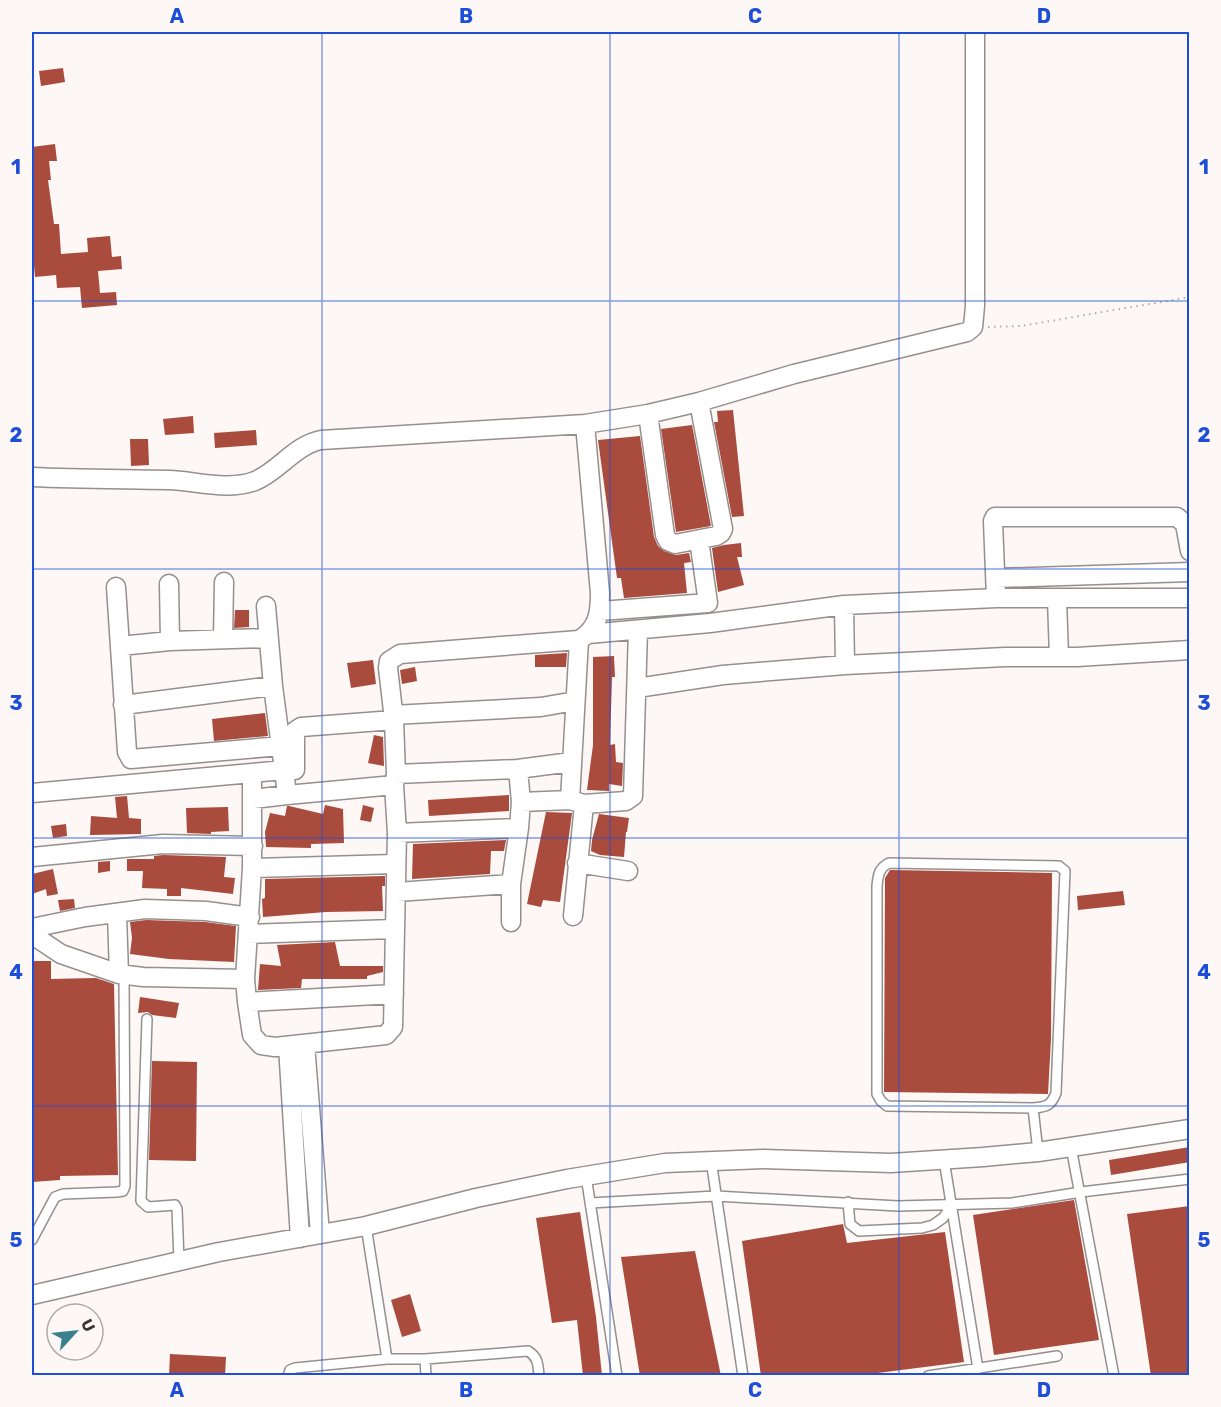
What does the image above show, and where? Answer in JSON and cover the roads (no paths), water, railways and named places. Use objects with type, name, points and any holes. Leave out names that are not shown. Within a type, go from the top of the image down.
[{"type":"street","points":[[32,477],[172,480],[227,485],[255,481],[294,453],[321,440],[585,424],[648,414],[699,402],[794,374],[967,332],[973,327],[975,306],[975,32]]},
{"type":"street","points":[[648,414],[665,536],[668,541],[675,544],[716,536],[723,529],[699,402]]},
{"type":"street","points":[[573,916],[577,863],[577,802],[571,762],[574,701],[584,637],[597,622],[600,611],[585,424]]},
{"type":"street","points":[[996,598],[993,521],[999,517],[1177,518],[1185,524],[1190,551]]},
{"type":"street","points":[[600,611],[708,603],[699,540]]},
{"type":"street","points":[[996,578],[1190,572]]},
{"type":"street","points":[[223,638],[224,582]]},
{"type":"street","points":[[169,584],[170,641]]},
{"type":"street","points":[[116,587],[123,705],[129,757],[134,760],[281,746]]},
{"type":"street","points":[[252,773],[253,846],[245,979],[252,1035],[261,1045],[268,1046],[386,1035],[393,1027],[393,929],[397,892],[394,718],[388,661],[400,654],[584,637],[844,605],[996,598],[1190,598]]},
{"type":"street","points":[[1057,599],[1059,657]]},
{"type":"street","points":[[844,605],[845,665]]},
{"type":"street","points":[[266,606],[281,746],[289,769],[292,794]]},
{"type":"street","points":[[520,802],[626,801],[633,796],[638,630]]},
{"type":"street","points":[[120,646],[223,638],[268,638]]},
{"type":"street","points":[[637,688],[723,675],[845,665],[1190,650]]},
{"type":"street","points":[[123,705],[273,686]]},
{"type":"street","points":[[289,769],[295,731],[301,727],[541,707],[574,701]]},
{"type":"street","points":[[253,799],[395,780],[571,762]]},
{"type":"street","points":[[32,793],[289,769]]},
{"type":"street","points":[[511,922],[511,884],[519,828],[518,769]]},
{"type":"street","points":[[397,833],[519,828]]},
{"type":"street","points":[[32,857],[163,844],[253,846]]},
{"type":"street","points":[[577,863],[628,871]]},
{"type":"street","points":[[252,868],[395,864]]},
{"type":"street","points":[[397,892],[511,884]]},
{"type":"street","points":[[245,979],[143,977],[121,974],[61,954],[37,938],[32,928],[85,917],[145,909],[164,909],[206,911],[249,925],[393,929]]},
{"type":"street","points":[[117,914],[121,974]]},
{"type":"street","points":[[247,1002],[394,994]]},
{"type":"street","points":[[296,1045],[311,1137],[320,1234]]},
{"type":"street","points":[[296,1045],[292,1138],[300,1238]]},
{"type":"street","points":[[32,1295],[179,1261],[366,1226],[476,1198],[665,1163],[763,1159],[891,1163],[944,1160],[1038,1152],[1190,1129]]},
{"type":"street","points":[[292,1138],[311,1137]]},
{"type":"lane","points":[[889,863],[1059,866],[1065,871],[1056,1093],[1053,1102],[1047,1107],[1032,1108],[886,1106],[880,1101],[877,1094],[877,886],[882,866],[889,863]]},
{"type":"lane","points":[[32,1239],[55,1197],[63,1194],[123,1191],[125,1185],[121,974]]},
{"type":"lane","points":[[147,1019],[141,1202],[148,1207],[175,1205],[179,1261]]},
{"type":"lane","points":[[1032,1108],[1038,1152]]},
{"type":"lane","points":[[1071,1147],[1114,1376]]},
{"type":"lane","points":[[711,1160],[743,1376]]},
{"type":"lane","points":[[944,1160],[978,1368]]},
{"type":"lane","points":[[586,1176],[617,1376]]},
{"type":"lane","points":[[590,1203],[716,1196],[898,1206],[1012,1203],[1190,1179]]},
{"type":"lane","points":[[848,1202],[850,1224],[859,1231],[922,1228],[933,1225],[943,1218],[952,1204]]},
{"type":"lane","points":[[366,1226],[387,1359]]},
{"type":"lane","points":[[288,1376],[290,1370],[295,1368],[387,1359],[425,1359],[528,1351],[535,1355],[539,1376]]},
{"type":"lane","points":[[928,1376],[1057,1356]]},
{"type":"lane","points":[[425,1359],[426,1376]]}]
